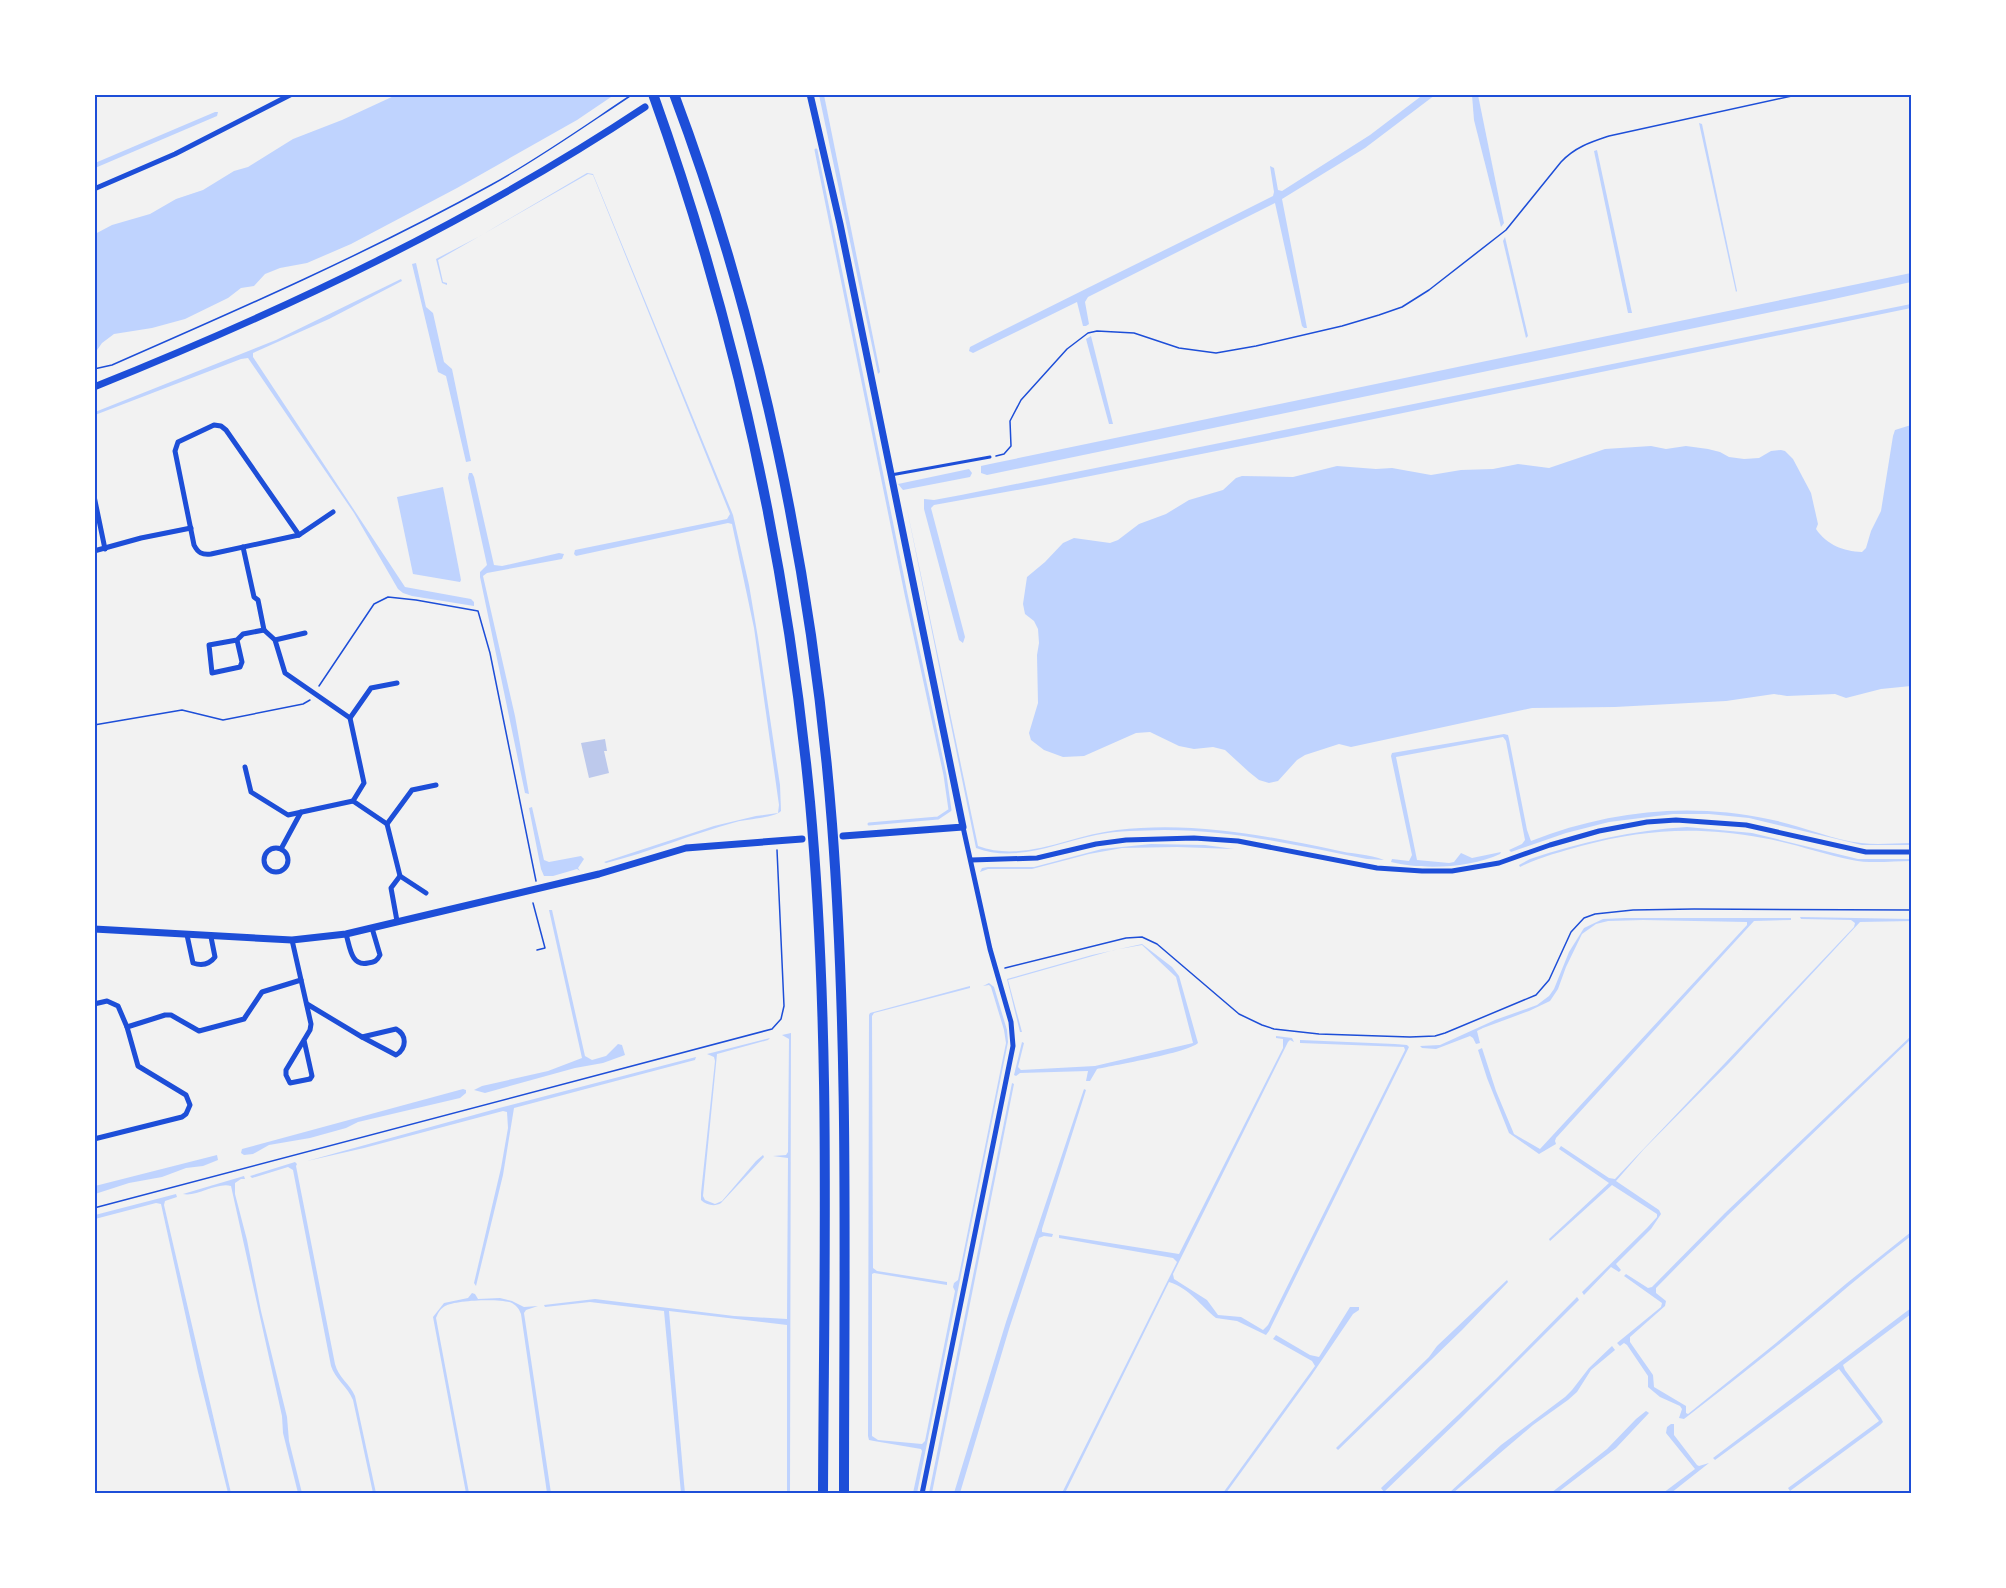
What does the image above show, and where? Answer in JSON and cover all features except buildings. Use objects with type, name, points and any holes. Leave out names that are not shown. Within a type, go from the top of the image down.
[{"type":"highway","points":[[653,94],[705,253],[744,398],[774,539],[796,678],[811,814],[822,1007],[823,1494]]},
{"type":"highway","points":[[674,94],[726,252],[762,386],[796,541],[819,693],[832,821],[841,995],[844,1144],[844,1494]]},
{"type":"street","points":[[94,189],[175,154],[292,94]]},
{"type":"street","points":[[810,94],[840,224],[963,827],[996,970],[1011,1022],[1014,1046],[922,1494]]},
{"type":"street","points":[[94,387],[170,357],[325,287],[450,224],[598,138],[645,107]]},
{"type":"street","points":[[299,535],[221,426],[214,425],[178,442],[175,451],[194,545],[203,555],[299,535],[333,512]]},
{"type":"street","points":[[94,496],[105,549]]},
{"type":"street","points":[[94,551],[141,538],[191,528]]},
{"type":"street","points":[[243,547],[264,630],[275,639],[285,673],[350,717],[364,783],[353,801]]},
{"type":"street","points":[[237,640],[242,662],[240,667],[212,673],[209,645],[237,640],[243,634],[264,630]]},
{"type":"street","points":[[275,639],[305,633]]},
{"type":"street","points":[[350,717],[372,688],[398,683]]},
{"type":"street","points":[[245,767],[251,792],[288,815],[353,801],[387,824],[400,876],[426,893]]},
{"type":"street","points":[[387,824],[412,790],[436,785]]},
{"type":"street","points":[[281,849],[301,812]]},
{"type":"street","points":[[971,860],[1037,858],[1117,840],[1194,838],[1238,841],[1377,868],[1452,871],[1499,863],[1599,831],[1647,822],[1676,820],[1746,825],[1866,852],[1911,852]]},
{"type":"street","points":[[843,836],[963,827]]},
{"type":"street","points":[[94,929],[292,940],[346,934],[599,874],[686,848],[802,839]]},
{"type":"street","points":[[273,849],[281,849],[288,860],[286,867],[279,872],[271,871],[265,865],[266,853],[273,849]]},
{"type":"street","points":[[397,921],[391,888],[400,876]]},
{"type":"street","points":[[346,934],[355,960],[359,964],[375,962],[380,955],[372,927]]},
{"type":"street","points":[[187,935],[193,963],[200,965],[211,963],[216,957],[211,937]]},
{"type":"street","points":[[292,940],[311,1024],[286,1070],[290,1083],[309,1079],[312,1076],[304,1040]]},
{"type":"street","points":[[127,1027],[165,1015],[176,1017],[199,1031],[244,1019],[265,989],[301,980]]},
{"type":"street","points":[[94,995],[96,1003],[107,1000],[118,1006],[138,1065],[186,1095],[190,1101],[190,1108],[183,1117],[94,1139]]},
{"type":"street","points":[[308,1004],[363,1037],[396,1055],[401,1052],[405,1043],[403,1036],[396,1029],[363,1037]]},
{"type":"lane","points":[[891,475],[990,458]]},
{"type":"path","points":[[94,369],[112,365],[272,296],[439,213],[493,184],[633,94]]},
{"type":"path","points":[[1004,454],[1011,444],[1011,417],[1021,400],[1067,349],[1088,333],[1097,331],[1134,333],[1179,348],[1215,353],[1256,346],[1374,317],[1402,307],[1429,290],[1506,230],[1565,158],[1588,142],[1802,94]]},
{"type":"path","points":[[94,725],[182,710],[224,720],[303,704],[309,702],[374,604],[388,597],[478,611],[489,653],[538,888]]},
{"type":"path","points":[[94,1208],[772,1029],[781,1019],[784,1006],[777,841]]},
{"type":"path","points":[[532,903],[544,948],[537,950]]},
{"type":"path","points":[[996,970],[1126,938],[1142,937],[1157,944],[1239,1014],[1262,1025],[1274,1029],[1319,1034],[1435,1036],[1531,998],[1545,985],[1567,939],[1577,924],[1584,918],[1595,914],[1633,910],[1706,909],[1911,910]]},
{"type":"water","points":[[1424,94],[1435,95],[1365,148],[1282,199],[1307,328],[1302,326],[1275,203],[1088,297],[1085,302],[1089,324],[1086,326],[1083,326],[1077,302],[973,353],[969,351],[970,347],[1273,196],[1270,166],[1274,168],[1278,190],[1282,191],[1370,135]]},
{"type":"water","points":[[396,95],[614,95],[577,120],[457,188],[351,244],[307,263],[280,268],[265,274],[254,286],[241,288],[228,298],[185,319],[152,328],[114,334],[102,343],[95,353],[95,234],[112,225],[150,214],[176,199],[203,190],[234,171],[248,167],[293,139]]},
{"type":"water","points":[[819,95],[824,95],[880,372],[878,374]]},
{"type":"water","points":[[1472,95],[1478,95],[1504,223],[1501,227],[1474,120]]},
{"type":"water","points":[[218,112],[217,116],[95,168],[95,163]]},
{"type":"water","points":[[1699,123],[1702,124],[1736,292]]},
{"type":"water","points":[[1597,150],[1632,313],[1628,313],[1594,151]]},
{"type":"water","points":[[587,173],[593,174],[733,515],[758,638],[780,785],[781,811],[778,813],[779,805],[754,628],[732,524],[576,556],[574,554],[575,550],[727,519],[730,514],[593,175],[588,174],[485,233]]},
{"type":"water","points":[[478,237],[438,260],[443,282],[447,285],[442,283],[436,259]]},
{"type":"water","points":[[1505,237],[1528,336],[1526,338],[1503,241]]},
{"type":"water","points":[[416,263],[426,307],[433,313],[444,362],[452,369],[471,461],[466,462],[446,376],[438,372],[412,264]]},
{"type":"water","points":[[1911,273],[1911,282],[1825,301],[987,475],[981,473],[981,466],[990,464]]},
{"type":"water","points":[[401,279],[402,281],[329,319],[253,353],[253,357],[405,587],[471,599],[474,606],[412,596],[398,589],[354,513],[248,358],[95,415],[95,412],[276,340]]},
{"type":"water","points":[[1911,304],[1911,308],[1287,437],[934,505],[931,508],[965,637],[963,643],[959,640],[924,509],[924,499],[934,500],[961,495]]},
{"type":"water","points":[[1091,336],[1113,424],[1109,424],[1086,339]]},
{"type":"water","points":[[1911,425],[1911,686],[1881,689],[1846,698],[1835,694],[1787,696],[1774,694],[1726,701],[1615,707],[1532,708],[1351,747],[1339,744],[1305,755],[1297,760],[1278,781],[1269,783],[1259,780],[1225,750],[1213,747],[1194,749],[1179,746],[1150,732],[1136,733],[1084,756],[1063,757],[1044,750],[1031,740],[1029,733],[1038,703],[1039,643],[1038,629],[1034,621],[1025,614],[1023,604],[1027,577],[1063,543],[1074,538],[1110,543],[1118,540],[1139,524],[1166,514],[1189,500],[1223,490],[1236,478],[1242,476],[1293,477],[1337,466],[1392,468],[1431,475],[1461,470],[1493,469],[1518,464],[1549,468],[1605,449],[1651,446],[1666,449],[1686,446],[1708,449],[1729,457],[1744,459],[1759,458],[1771,451],[1781,450],[1793,459],[1811,493],[1818,524],[1816,529],[1820,535],[1836,546],[1862,552],[1866,548],[1881,511],[1895,430]]},
{"type":"water","points":[[969,469],[972,473],[970,477],[903,490],[898,484]]},
{"type":"water","points":[[469,473],[472,473],[474,477],[494,565],[502,566],[559,553],[564,554],[562,559],[487,573],[483,576],[515,716],[529,794],[525,793],[480,577],[480,572],[487,565],[468,478]]},
{"type":"water","points":[[443,487],[460,582],[413,574],[397,497]]},
{"type":"water","points":[[906,504],[978,846],[995,850],[1030,850],[1117,830],[1172,827],[1227,831],[1281,839],[1384,860],[1367,859],[1241,836],[1164,830],[1113,832],[1021,853],[991,852],[976,848]]},
{"type":"water","points":[[1508,735],[1531,841],[1618,816],[1648,812],[1708,811],[1780,822],[1849,841],[1874,844],[1911,843],[1911,845],[1862,845],[1749,818],[1709,814],[1673,814],[1609,822],[1566,833],[1511,852],[1509,850],[1522,844],[1525,840],[1506,741],[1503,737],[1396,757],[1417,860],[1449,863],[1454,862],[1461,853],[1472,858],[1501,852],[1500,854],[1461,865],[1431,867],[1391,862],[1392,859],[1409,861],[1412,855],[1392,753]]},
{"type":"water","points":[[532,807],[544,860],[549,862],[581,856],[584,859],[578,868],[580,871],[577,869],[553,876],[544,876],[529,808]]},
{"type":"water","points":[[778,813],[736,822],[622,859],[604,862],[714,826]]},
{"type":"water","points":[[1687,827],[1752,833],[1858,859],[1911,859],[1911,861],[1859,861],[1739,834],[1671,831],[1604,840],[1550,855],[1520,867],[1519,865],[1530,859],[1588,842],[1647,831]]},
{"type":"water","points":[[1151,844],[1205,845],[1234,849],[1122,848],[1032,869],[988,869],[980,872],[982,868],[988,867],[1034,867],[1102,849]]},
{"type":"water","points":[[549,910],[552,910],[585,1056],[592,1060],[606,1056],[618,1044],[622,1045],[625,1055],[603,1063],[575,1068],[485,1093],[474,1090],[482,1086],[548,1071],[582,1058]]},
{"type":"water","points":[[1800,917],[1911,919],[1912,921],[1860,922],[1730,1062],[1644,1149],[1616,1181],[1659,1210],[1661,1214],[1651,1229],[1616,1264],[1621,1270],[1619,1272],[1611,1267],[1584,1295],[1582,1292],[1647,1228],[1657,1214],[1612,1185],[1550,1241],[1549,1239],[1609,1183],[1559,1149],[1561,1146],[1609,1178],[1615,1179],[1854,927],[1855,923],[1851,920],[1801,919]]},
{"type":"water","points":[[1791,918],[1791,920],[1754,921],[1556,1138],[1556,1144],[1539,1154],[1509,1133],[1478,1050],[1482,1048],[1496,1091],[1514,1134],[1540,1149],[1747,925],[1747,922],[1643,920],[1608,921],[1596,924],[1582,934],[1558,989],[1550,1001],[1477,1031],[1480,1043],[1476,1044],[1470,1036],[1436,1049],[1420,1046],[1440,1045],[1495,1020],[1537,1005],[1554,989],[1569,952],[1584,928],[1603,919]]},
{"type":"water","points":[[1142,944],[1172,967],[1179,976],[1198,1043],[1166,1055],[1097,1069],[1090,1081],[1086,1081],[1088,1071],[1014,1075],[1022,1042],[1024,1043],[1018,1067],[1021,1070],[1095,1066],[1193,1043],[1176,977],[1142,945],[1118,949]]},
{"type":"water","points":[[1111,951],[1008,980],[1022,1032],[1020,1032],[1007,979]]},
{"type":"water","points":[[989,983],[994,987],[1007,1030],[1008,1042],[917,1493],[913,1493],[921,1449],[869,1440],[868,1436],[869,1015],[870,1013],[970,986],[970,988],[874,1013],[872,1016],[873,1268],[877,1271],[947,1282],[947,1285],[872,1274],[872,1436],[878,1440],[922,1444],[925,1441],[955,1291],[953,1287],[958,1280],[1006,1043],[991,987],[983,986]]},
{"type":"water","points":[[791,1033],[790,1493],[787,1493],[787,1325],[669,1311],[685,1493],[681,1493],[664,1311],[590,1302],[545,1307],[544,1305],[595,1299],[734,1316],[787,1319],[788,1158],[773,1156],[786,1155],[788,1152],[789,1039],[782,1035]]},
{"type":"water","points":[[1276,1036],[1292,1038],[1294,1042],[1290,1040],[1288,1042],[1173,1274],[1174,1279],[1207,1300],[1218,1315],[1241,1317],[1263,1330],[1268,1325],[1405,1050],[1404,1047],[1300,1043],[1300,1040],[1395,1044],[1409,1047],[1266,1335],[1237,1321],[1216,1318],[1189,1293],[1169,1282],[1065,1493],[1062,1493],[1177,1262],[1173,1258],[1059,1238],[1059,1235],[1179,1254],[1283,1048],[1283,1039],[1276,1038]]},
{"type":"water","points":[[1911,1036],[1911,1039],[1728,1215],[1656,1288],[1656,1293],[1666,1301],[1665,1306],[1630,1337],[1630,1342],[1653,1375],[1654,1387],[1686,1406],[1688,1414],[1911,1232],[1911,1236],[1684,1419],[1679,1418],[1682,1409],[1680,1406],[1660,1397],[1648,1387],[1648,1376],[1627,1345],[1624,1343],[1620,1346],[1617,1343],[1661,1307],[1662,1303],[1624,1276],[1626,1274],[1648,1288],[1652,1287],[1725,1213]]},
{"type":"water","points":[[770,1038],[717,1054],[703,1196],[705,1200],[715,1204],[722,1201],[756,1161],[763,1155],[764,1157],[721,1203],[716,1205],[708,1204],[701,1200],[701,1193],[715,1061],[714,1057],[707,1054]]},
{"type":"water","points":[[696,1057],[695,1060],[514,1108],[503,1175],[476,1286],[474,1283],[501,1168],[508,1128],[507,1112],[503,1111],[307,1161],[503,1107]]},
{"type":"water","points":[[1012,1083],[1014,1084],[932,1493],[929,1493]]},
{"type":"water","points":[[463,1089],[466,1093],[460,1098],[358,1122],[346,1128],[310,1138],[269,1145],[253,1154],[241,1153],[242,1149]]},
{"type":"water","points":[[1084,1089],[1086,1090],[1042,1229],[1042,1232],[1053,1234],[1052,1237],[1039,1238],[960,1493],[954,1493],[1006,1322]]},
{"type":"water","points":[[217,1155],[218,1160],[203,1166],[186,1168],[162,1177],[129,1183],[95,1194],[95,1186]]},
{"type":"water","points":[[295,1162],[335,1364],[355,1396],[376,1493],[373,1493],[353,1400],[331,1366],[293,1170],[288,1167],[252,1178],[250,1176]]},
{"type":"water","points":[[244,1176],[245,1179],[235,1183],[235,1194],[287,1417],[289,1441],[302,1493],[298,1493],[283,1433],[282,1416],[231,1186],[225,1185],[183,1194]]},
{"type":"water","points":[[176,1194],[177,1197],[165,1201],[164,1205],[231,1493],[228,1493],[198,1372],[161,1204],[156,1203],[95,1219],[95,1215]]},
{"type":"water","points":[[1507,1280],[1508,1282],[1462,1330],[1338,1450],[1336,1448],[1429,1357],[1437,1346]]},
{"type":"water","points":[[472,1293],[478,1299],[500,1298],[524,1307],[538,1306],[524,1313],[551,1493],[547,1493],[521,1314],[512,1303],[489,1300],[450,1304],[442,1308],[436,1318],[469,1493],[466,1493],[433,1317],[444,1303],[468,1298]]},
{"type":"water","points":[[1577,1297],[1579,1300],[1384,1492],[1381,1488],[1496,1379]]},
{"type":"water","points":[[1350,1307],[1359,1307],[1359,1310],[1353,1314],[1311,1376],[1226,1493],[1223,1493],[1315,1366],[1312,1361],[1273,1339],[1276,1335],[1310,1355],[1319,1357]]},
{"type":"water","points":[[1911,1308],[1911,1314],[1843,1365],[1881,1418],[1883,1422],[1880,1425],[1790,1491],[1788,1488],[1879,1421],[1839,1369],[1715,1460],[1713,1458]]},
{"type":"water","points":[[1612,1346],[1615,1350],[1591,1370],[1577,1392],[1533,1425],[1453,1493],[1449,1493],[1501,1445],[1565,1397],[1589,1368]]},
{"type":"water","points":[[1646,1411],[1649,1413],[1616,1448],[1557,1493],[1551,1493],[1607,1449]]},
{"type":"water","points":[[1674,1424],[1674,1435],[1697,1465],[1709,1463],[1671,1493],[1663,1493],[1695,1469],[1666,1433],[1667,1427]]},
{"type":"waterway","points":[[816,150],[945,775],[950,810],[938,818],[869,824]]}]
